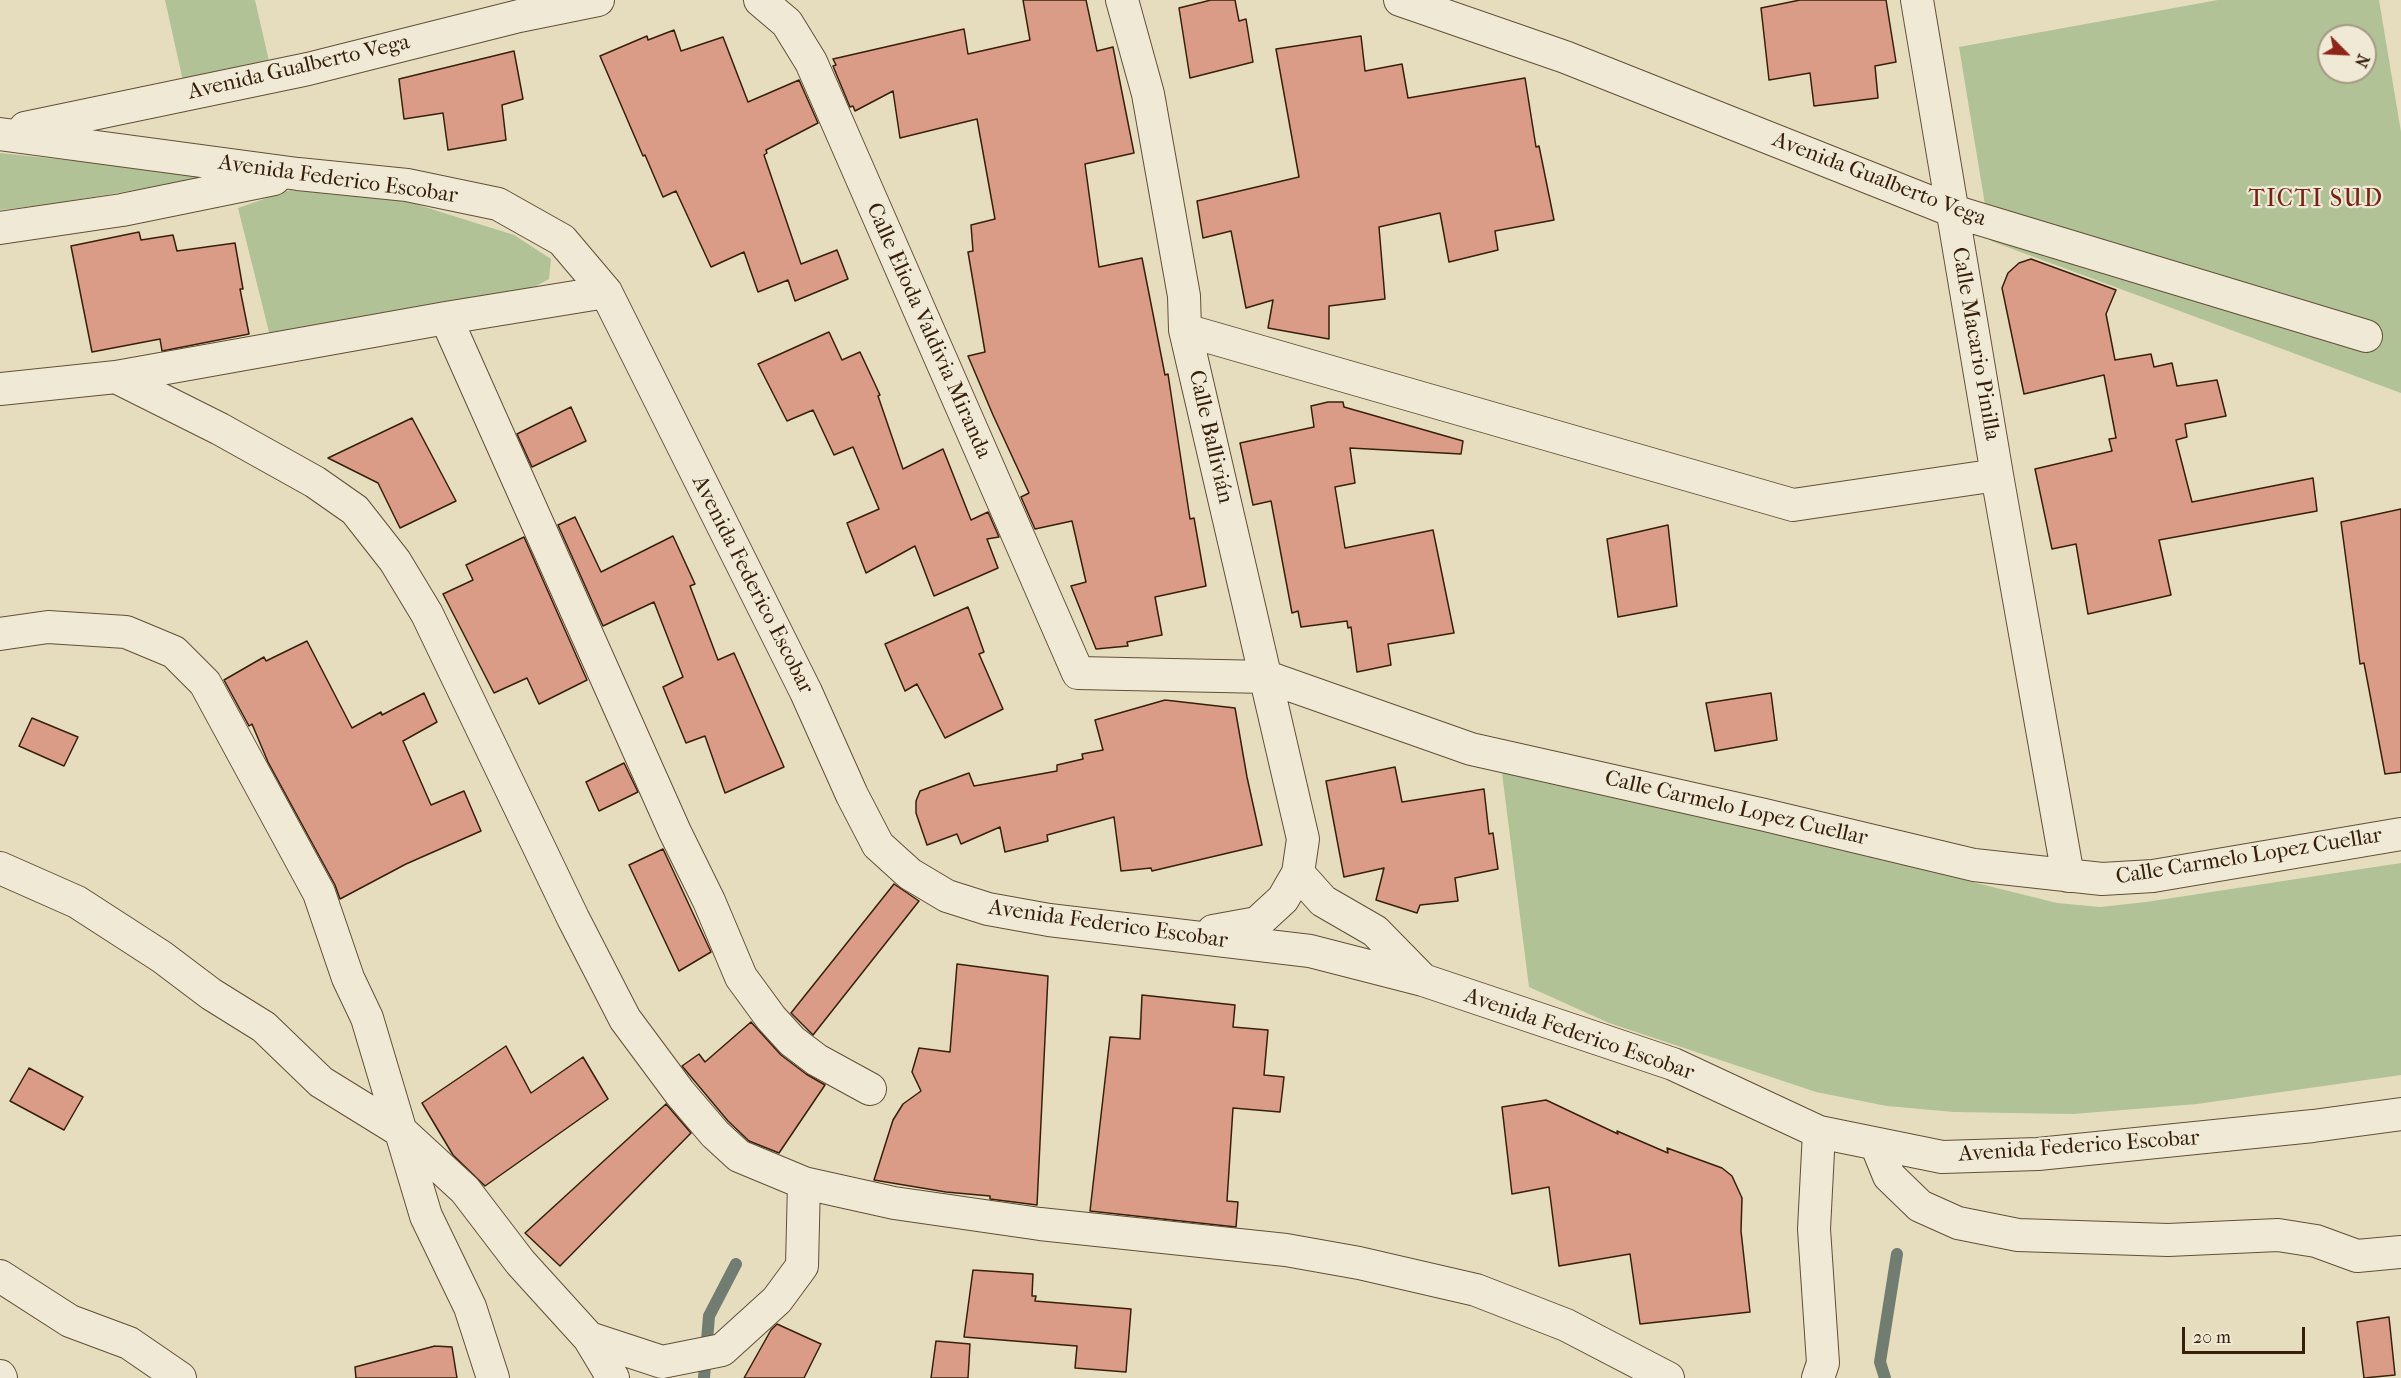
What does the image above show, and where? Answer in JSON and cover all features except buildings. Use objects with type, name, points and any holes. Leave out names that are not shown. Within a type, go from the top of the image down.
[{"type":"street","name":"Avenida Gualberto Vega","points":[[0,133],[308,69],[519,16],[598,0]]},
{"type":"street","name":"Calle Elioda Valdivia Miranda","points":[[760,0],[787,23],[811,62],[1078,673]]},
{"type":"street","name":"Calle Ballivián","points":[[1122,0],[1148,94],[1184,296],[1185,330],[1303,839],[1298,873]]},
{"type":"street","name":"Avenida Gualberto Vega","points":[[1400,0],[1565,57],[1953,211],[2366,336]]},
{"type":"street","name":"Calle Macario Pinilla","points":[[1917,0],[1997,475],[2068,876]]},
{"type":"street","name":"Avenida Federico Escobar","points":[[0,133],[298,174],[406,185],[498,204],[562,240],[606,292],[806,692],[852,795],[878,845],[910,874],[947,896],[988,909],[1049,920],[1183,938],[1310,951],[1423,980],[1672,1064],[1819,1132],[1942,1157],[2038,1154],[2313,1126],[2401,1114]]},
{"type":"street","points":[[0,228],[122,210],[298,174]]},
{"type":"street","points":[[0,389],[116,377],[606,292]]},
{"type":"street","points":[[446,318],[675,832],[709,901],[741,977],[771,1018],[792,1041],[817,1060],[870,1089]]},
{"type":"street","points":[[1185,330],[1793,505],[1997,475]]},
{"type":"street","points":[[116,377],[220,429],[315,482],[355,510],[395,561],[427,614],[573,918],[625,1019],[680,1093],[715,1134],[748,1161],[804,1183],[894,1203],[1040,1224],[1287,1250],[1476,1290],[1566,1325],[1668,1378]]},
{"type":"street","points":[[0,634],[48,627],[126,632],[174,652],[205,683],[319,893],[348,978],[367,1018],[426,1216],[470,1307],[493,1378]]},
{"type":"street","name":"Calle Carmelo Lopez Cuellar","points":[[1078,673],[1267,677],[1471,749],[1974,865],[2102,879],[2153,876],[2401,834]]},
{"type":"street","points":[[0,868],[77,902],[162,957],[211,993],[264,1027],[321,1082],[402,1132],[465,1190],[520,1262],[589,1338],[613,1378]]},
{"type":"street","points":[[1183,938],[1257,923],[1283,899],[1298,873],[1323,901],[1375,931],[1423,980]]},
{"type":"street","points":[[321,1082],[340,1085],[353,1082],[366,1072],[376,1049]]},
{"type":"street","points":[[1818,1378],[1823,1363],[1814,1229],[1819,1132]]},
{"type":"street","points":[[1875,1144],[1889,1176],[1920,1206],[1958,1223],[2018,1235],[2168,1240],[2278,1235],[2316,1241],[2357,1256],[2401,1252]]},
{"type":"street","points":[[589,1338],[662,1362],[723,1350],[777,1300],[802,1266],[804,1183]]},
{"type":"street","points":[[0,1276],[70,1321],[129,1343],[180,1378]]},
{"type":"green space","points":[[165,0],[255,0],[269,61],[183,81]]},
{"type":"green space","points":[[2218,0],[2379,0],[2401,132],[2401,393],[1991,241],[1959,47]]},
{"type":"green space","points":[[0,153],[218,176],[52,204],[0,210]]},
{"type":"green space","points":[[290,190],[409,202],[514,235],[551,259],[549,279],[525,292],[270,336],[238,208]]},
{"type":"green space","points":[[1501,765],[2057,903],[2100,907],[2146,902],[2401,863],[2401,1075],[2197,1104],[2073,1114],[1954,1112],[1887,1106],[1816,1092],[1609,1023],[1529,987]]},
{"type":"waterway","points":[[1885,1378],[1880,1362],[1897,1254]]},
{"type":"waterway","points":[[704,1378],[709,1316],[736,1264]]},
{"type":"district","name":"TICTI SUD","points":[[2316,200]]}]
